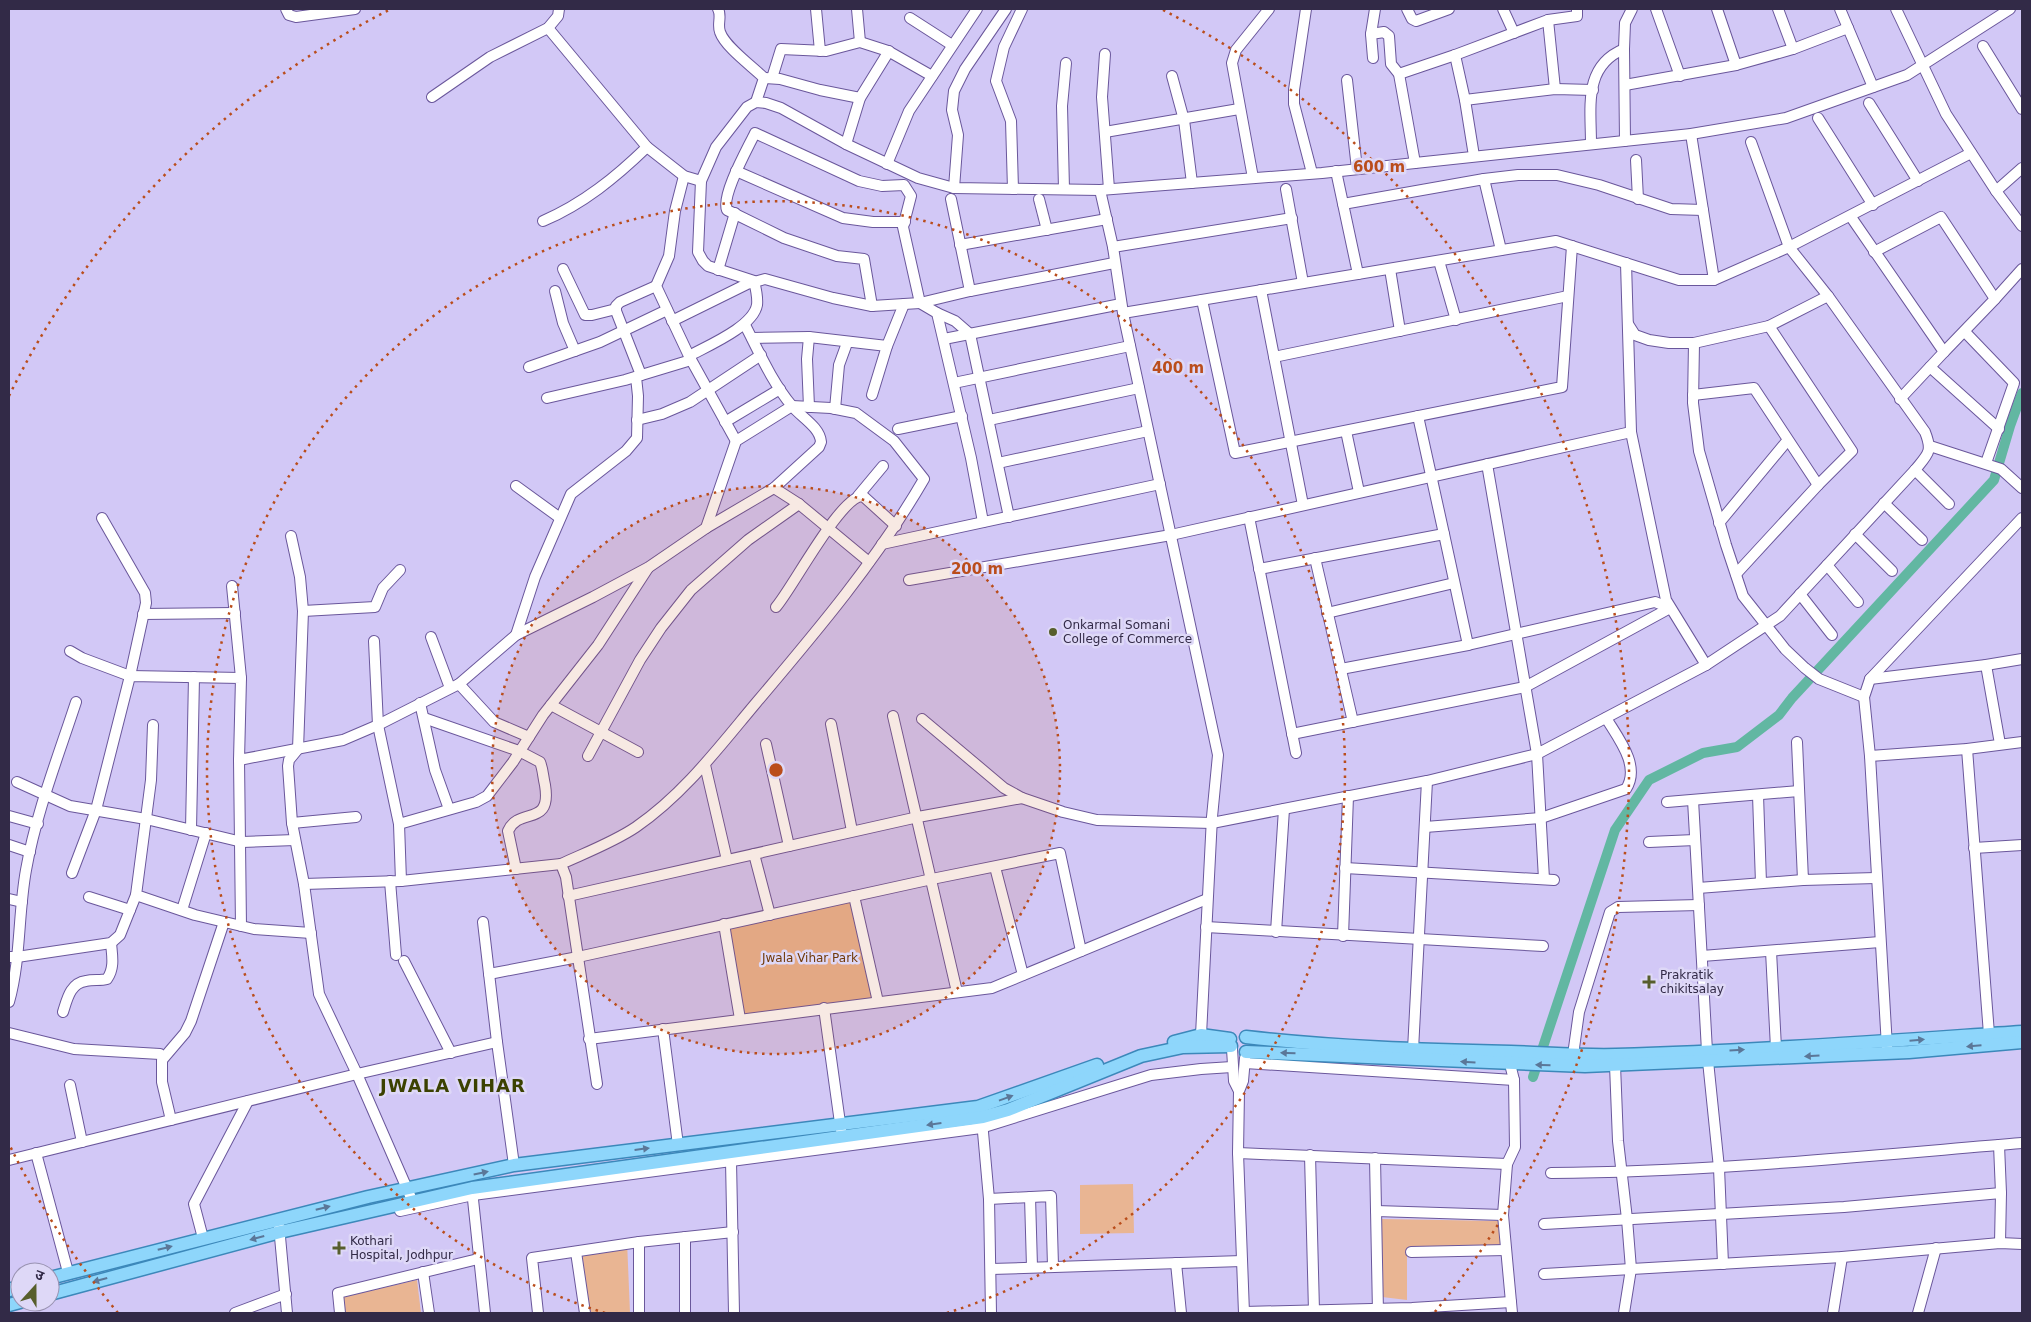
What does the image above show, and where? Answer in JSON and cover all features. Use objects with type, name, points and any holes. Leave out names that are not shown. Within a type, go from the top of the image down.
[{"type":"main road","points":[[1569,1059],[1615,1065],[1776,1048],[1887,1047],[1989,1034],[2022,1032]]},
{"type":"main road","points":[[982,1117],[1139,1050],[1201,1035],[1232,1045],[1237,1053],[1245,1058],[1346,1063],[1569,1059],[1615,1055],[1708,1056],[2022,1042]]},
{"type":"main road","points":[[1232,1045],[1238,1036],[1302,1044],[1412,1050],[1514,1060]]},
{"type":"main road","points":[[1245,1058],[1249,1044],[1246,1038]]},
{"type":"main road","points":[[60,1291],[514,1165],[678,1145],[982,1117],[1008,1110],[1142,1056],[1183,1047],[1232,1045]]},
{"type":"main road","points":[[410,1194],[472,1191],[730,1156],[842,1131]]},
{"type":"main road","points":[[60,1275],[203,1238],[279,1229]]},
{"type":"street","points":[[286,9],[289,15],[296,17],[355,9]]},
{"type":"street","points":[[432,97],[490,56],[548,28],[558,16],[559,9]]},
{"type":"street","points":[[718,9],[720,13],[719,31],[727,42],[768,78],[860,98]]},
{"type":"street","points":[[816,9],[820,51]]},
{"type":"street","points":[[857,9],[860,42]]},
{"type":"street","points":[[888,164],[909,112],[976,9]]},
{"type":"street","points":[[954,188],[958,135],[952,110],[954,91],[965,69],[1006,9]]},
{"type":"street","points":[[1013,189],[1011,121],[996,81],[1004,47],[1022,9]]},
{"type":"street","points":[[1253,178],[1239,110],[1232,56],[1270,9]]},
{"type":"street","points":[[1306,9],[1294,90],[1294,104],[1312,173]]},
{"type":"street","points":[[1373,58],[1371,34],[1376,9]]},
{"type":"street","points":[[1408,9],[1412,19],[1416,21],[1449,9]]},
{"type":"street","points":[[1503,9],[1514,33]]},
{"type":"street","points":[[1399,74],[1455,56],[1548,20],[1577,16],[1577,9]]},
{"type":"street","points":[[1626,141],[1625,23],[1632,9]]},
{"type":"street","points":[[1656,9],[1680,76]]},
{"type":"street","points":[[1717,9],[1736,65]]},
{"type":"street","points":[[1778,9],[1793,49]]},
{"type":"street","points":[[1840,9],[1873,87]]},
{"type":"street","points":[[1898,9],[1946,114],[1996,191],[2022,226]]},
{"type":"street","points":[[1114,263],[970,291],[920,303],[872,306],[718,270],[708,266],[698,252],[701,181],[716,147],[748,106],[756,102],[781,108],[846,144],[918,178],[954,188],[1064,189],[1103,192],[1312,173],[1337,178],[1357,169],[1474,156],[1626,141],[1692,141],[1786,118],[1907,75],[1926,72],[2010,9]]},
{"type":"street","points":[[910,18],[952,45]]},
{"type":"street","points":[[1548,20],[1555,89]]},
{"type":"street","points":[[548,28],[647,147],[684,176],[701,181]]},
{"type":"street","points":[[1625,85],[1736,65],[1793,49],[1848,28]]},
{"type":"street","points":[[1371,34],[1382,32],[1388,34],[1391,64],[1399,74],[1416,163]]},
{"type":"street","points":[[756,102],[781,49],[820,51],[848,47],[860,42],[889,52],[932,76]]},
{"type":"street","points":[[1983,46],[2022,109]]},
{"type":"street","points":[[1591,144],[1594,78],[1605,60],[1612,54],[1624,49]]},
{"type":"street","points":[[846,144],[860,98],[889,52]]},
{"type":"street","points":[[1105,54],[1102,97],[1105,132],[1103,192],[1114,263],[1130,346],[1218,755],[1207,899],[1201,1035]]},
{"type":"street","points":[[1455,56],[1465,100],[1474,156]]},
{"type":"street","points":[[1064,189],[1062,106],[1066,63]]},
{"type":"street","points":[[1172,76],[1184,120],[1192,183]]},
{"type":"street","points":[[1347,80],[1357,169]]},
{"type":"street","points":[[1465,100],[1555,89],[1593,90]]},
{"type":"street","points":[[1869,103],[1918,181]]},
{"type":"street","points":[[1105,132],[1239,110]]},
{"type":"street","points":[[1818,118],[1872,205]]},
{"type":"street","points":[[872,306],[864,259],[838,256],[784,238],[727,210],[725,207],[736,171],[755,133],[859,182],[882,186],[904,185],[911,196],[903,227],[920,303],[955,322],[970,334],[1009,517]]},
{"type":"street","points":[[1692,141],[1714,280]]},
{"type":"street","points":[[922,719],[1004,788],[1022,798],[1063,812],[1097,820],[1212,823],[1427,781],[1537,754],[1706,665],[1766,626],[1780,616],[1915,470],[1928,454],[1930,446],[1925,432],[1828,296],[1789,247],[1751,142]]},
{"type":"street","points":[[543,221],[565,212],[601,188],[647,147]]},
{"type":"street","points":[[944,339],[1122,308],[1202,300],[1556,241],[1679,280],[1714,280],[1851,217],[1971,153]]},
{"type":"street","points":[[1636,160],[1638,200]]},
{"type":"street","points":[[1996,191],[2022,168]]},
{"type":"street","points":[[736,171],[843,218],[873,222],[905,222]]},
{"type":"street","points":[[1343,204],[1484,179],[1518,175],[1557,175],[1599,185],[1638,200],[1671,209],[1702,210]]},
{"type":"street","points":[[563,269],[585,315],[616,309],[620,302],[656,286],[669,256],[675,211],[684,176]]},
{"type":"street","points":[[1337,178],[1358,274]]},
{"type":"street","points":[[1484,179],[1501,250]]},
{"type":"street","points":[[1286,189],[1303,283]]},
{"type":"street","points":[[1039,198],[1047,230]]},
{"type":"street","points":[[951,199],[970,291]]},
{"type":"street","points":[[718,270],[734,213]]},
{"type":"street","points":[[1851,217],[1944,352]]},
{"type":"street","points":[[1874,252],[1941,217],[1995,299]]},
{"type":"street","points":[[1112,246],[1292,218]]},
{"type":"street","points":[[960,245],[1107,219]]},
{"type":"street","points":[[1202,300],[1235,453],[1562,387],[1572,246]]},
{"type":"street","points":[[1439,261],[1456,320]]},
{"type":"street","points":[[1626,263],[1631,432],[1666,600],[1706,665]]},
{"type":"street","points":[[1390,269],[1400,331]]},
{"type":"street","points":[[1900,399],[1965,332],[2022,269]]},
{"type":"street","points":[[672,321],[759,280]]},
{"type":"street","points":[[547,398],[638,376],[690,358],[745,324],[753,315],[757,306],[759,280]]},
{"type":"street","points":[[656,286],[690,358],[736,441]]},
{"type":"street","points":[[1261,290],[1303,505]]},
{"type":"street","points":[[555,291],[563,323],[575,351]]},
{"type":"street","points":[[1274,357],[1568,296]]},
{"type":"street","points":[[1628,324],[1636,335],[1649,340],[1694,343],[1769,326],[1828,296]]},
{"type":"street","points":[[872,395],[887,346],[904,304]]},
{"type":"street","points":[[516,635],[535,578],[571,494],[626,451],[637,438],[638,376],[616,309]]},
{"type":"street","points":[[529,367],[624,331],[667,310]]},
{"type":"street","points":[[937,313],[962,416],[984,522]]},
{"type":"street","points":[[239,760],[343,740],[378,725],[455,686],[516,635],[649,567],[706,528],[774,488],[821,442],[817,431],[792,406],[780,389],[745,324]]},
{"type":"street","points":[[1736,574],[1852,451],[1769,326]]},
{"type":"street","points":[[1965,332],[2014,383],[1988,464]]},
{"type":"street","points":[[752,338],[809,337],[847,343],[887,346]]},
{"type":"street","points":[[809,337],[807,359],[810,407]]},
{"type":"street","points":[[835,409],[839,365],[847,343]]},
{"type":"street","points":[[1694,343],[1693,394],[1699,451],[1719,523],[1743,596],[1766,626],[1804,668],[1820,679],[1864,697]]},
{"type":"street","points":[[954,382],[1130,346]]},
{"type":"street","points":[[637,420],[678,408],[708,391],[761,355]]},
{"type":"street","points":[[1930,367],[1999,429]]},
{"type":"street","points":[[989,420],[1139,388]]},
{"type":"street","points":[[1693,394],[1754,388],[1818,485]]},
{"type":"street","points":[[725,422],[780,389]]},
{"type":"street","points":[[304,884],[401,881],[516,869],[564,871],[635,828],[706,769],[834,611],[896,526],[924,479],[894,441],[856,413],[835,409],[792,406],[736,441],[706,528]]},
{"type":"street","points":[[898,429],[962,416]]},
{"type":"street","points":[[1418,416],[1468,645]]},
{"type":"street","points":[[998,463],[1148,431]]},
{"type":"street","points":[[1346,431],[1359,492]]},
{"type":"street","points":[[909,580],[1171,535],[1631,432]]},
{"type":"street","points":[[1719,523],[1787,440]]},
{"type":"street","points":[[1930,446],[2001,469],[2022,488]]},
{"type":"street","points":[[1346,868],[1549,880],[1541,818],[1537,754],[1488,464]]},
{"type":"street","points":[[776,607],[828,528],[883,466]]},
{"type":"street","points":[[1915,470],[1949,504]]},
{"type":"street","points":[[882,544],[1160,484]]},
{"type":"street","points":[[516,486],[560,518]]},
{"type":"street","points":[[774,488],[799,504],[869,562]]},
{"type":"street","points":[[858,496],[866,499],[896,526]]},
{"type":"street","points":[[1884,503],[1922,540]]},
{"type":"street","points":[[588,756],[640,660],[661,628],[691,590],[748,540],[799,504]]},
{"type":"street","points":[[1249,517],[1296,752]]},
{"type":"street","points":[[72,873],[96,810],[130,676],[146,603],[145,593],[102,518]]},
{"type":"street","points":[[1887,1047],[1870,756],[1864,697],[1870,679],[2022,518]]},
{"type":"street","points":[[1259,569],[1444,534]]},
{"type":"street","points":[[1855,534],[1892,571]]},
{"type":"street","points":[[291,536],[300,577],[303,611],[298,750],[288,766],[292,823],[304,884],[321,998],[410,1194]]},
{"type":"street","points":[[1315,558],[1353,722]]},
{"type":"street","points":[[1827,565],[1858,602]]},
{"type":"street","points":[[399,824],[476,802],[487,796],[520,752],[551,705],[598,645],[649,567]]},
{"type":"street","points":[[303,611],[375,607],[383,588],[400,570]]},
{"type":"street","points":[[1327,612],[1454,583]]},
{"type":"street","points":[[232,586],[241,678],[239,760],[242,842],[242,926]]},
{"type":"street","points":[[1800,594],[1832,635]]},
{"type":"street","points":[[1341,669],[1468,645],[1655,602],[1670,608]]},
{"type":"street","points":[[1292,734],[1525,687],[1670,608]]},
{"type":"street","points":[[143,614],[235,613]]},
{"type":"street","points":[[431,637],[455,686],[494,722],[529,736]]},
{"type":"street","points":[[374,641],[378,725],[399,824],[401,881]]},
{"type":"street","points":[[70,651],[82,658],[130,676],[241,678]]},
{"type":"street","points":[[1870,679],[1986,666],[2022,659]]},
{"type":"street","points":[[1986,666],[2000,744]]},
{"type":"street","points":[[191,830],[194,677]]},
{"type":"street","points":[[9,1002],[13,957],[30,852],[45,795],[76,702]]},
{"type":"street","points":[[420,703],[435,770],[449,810]]},
{"type":"street","points":[[551,705],[638,752]]},
{"type":"street","points":[[893,716],[918,817],[957,992]]},
{"type":"street","points":[[424,718],[520,752],[540,762],[547,797],[545,806],[509,827],[508,836],[516,869]]},
{"type":"street","points":[[1425,827],[1541,818],[1626,789],[1631,782],[1630,762],[1606,718]]},
{"type":"street","points":[[831,724],[852,831]]},
{"type":"street","points":[[13,957],[111,943],[120,935],[136,895],[151,780],[153,725]]},
{"type":"street","points":[[1797,742],[1803,880]]},
{"type":"street","points":[[1870,756],[1967,749],[2022,742]]},
{"type":"street","points":[[766,744],[789,846]]},
{"type":"street","points":[[1967,749],[1989,1034]]},
{"type":"street","points":[[706,769],[727,860]]},
{"type":"street","points":[[1412,1050],[1427,781]]},
{"type":"street","points":[[17,782],[70,806],[146,819],[242,842],[295,840]]},
{"type":"street","points":[[1667,802],[1799,791]]},
{"type":"street","points":[[1758,795],[1762,883]]},
{"type":"street","points":[[1343,936],[1348,796]]},
{"type":"street","points":[[568,896],[852,831],[1022,798]]},
{"type":"street","points":[[1692,800],[1708,1056],[1719,1168],[1723,1264]]},
{"type":"street","points":[[1276,932],[1284,809]]},
{"type":"street","points":[[9,816],[38,824]]},
{"type":"street","points":[[292,823],[356,817]]},
{"type":"street","points":[[182,910],[206,833]]},
{"type":"street","points":[[1649,842],[1695,840]]},
{"type":"street","points":[[9,845],[30,852]]},
{"type":"street","points":[[1974,848],[2022,845]]},
{"type":"street","points":[[489,974],[578,957],[932,879],[1060,853],[1081,951]]},
{"type":"street","points":[[754,854],[770,915]]},
{"type":"street","points":[[995,867],[1023,975]]},
{"type":"street","points":[[564,871],[597,1084]]},
{"type":"street","points":[[1698,888],[1803,880],[1876,878]]},
{"type":"street","points":[[390,881],[400,958],[451,1052]]},
{"type":"street","points":[[136,895],[182,910],[254,929],[311,933]]},
{"type":"street","points":[[854,896],[878,1002]]},
{"type":"street","points":[[89,897],[130,910]]},
{"type":"street","points":[[9,899],[22,902]]},
{"type":"street","points":[[589,1038],[992,988],[1207,899]]},
{"type":"street","points":[[1569,1059],[1579,1012],[1610,912],[1618,907],[1699,905]]},
{"type":"street","points":[[171,1120],[161,1071],[161,1057],[185,1033],[191,1021],[224,922]]},
{"type":"street","points":[[483,922],[514,1165]]},
{"type":"street","points":[[724,924],[740,1019]]},
{"type":"street","points":[[1206,927],[1543,946]]},
{"type":"street","points":[[1702,956],[1880,942]]},
{"type":"street","points":[[63,1012],[75,986],[86,980],[107,979],[110,974],[112,957],[111,943]]},
{"type":"street","points":[[1771,950],[1776,1048]]},
{"type":"street","points":[[824,1008],[842,1131]]},
{"type":"street","points":[[664,1029],[678,1145]]},
{"type":"street","points":[[9,1033],[74,1049],[161,1057]]},
{"type":"street","points":[[9,1160],[357,1074],[497,1042]]},
{"type":"street","points":[[1232,1045],[1234,1081],[1239,1091]]},
{"type":"street","points":[[1245,1058],[1244,1081],[1239,1091],[1238,1153],[1244,1312],[1412,1311],[1511,1302]]},
{"type":"street","points":[[1512,1313],[1503,1216],[1507,1164],[1515,1147],[1514,1060]]},
{"type":"street","points":[[1346,1063],[1514,1080]]},
{"type":"street","points":[[1615,1065],[1621,1173],[1628,1219],[1631,1269],[1624,1313]]},
{"type":"street","points":[[734,1313],[730,1156],[982,1117],[1151,1075],[1232,1067]]},
{"type":"street","points":[[70,1085],[82,1142]]},
{"type":"street","points":[[203,1238],[194,1204],[248,1101]]},
{"type":"street","points":[[982,1117],[989,1199],[991,1313]]},
{"type":"street","points":[[1551,1173],[1621,1173],[1719,1168],[2022,1143]]},
{"type":"street","points":[[1999,1145],[2001,1193],[2000,1244]]},
{"type":"street","points":[[36,1153],[68,1272]]},
{"type":"street","points":[[1238,1153],[1507,1164]]},
{"type":"street","points":[[1310,1155],[1314,1311]]},
{"type":"street","points":[[1374,1158],[1377,1310]]},
{"type":"street","points":[[287,1313],[279,1229],[472,1191],[485,1313]]},
{"type":"street","points":[[1544,1224],[1844,1206],[2001,1193]]},
{"type":"street","points":[[1030,1196],[1032,1267]]},
{"type":"street","points":[[989,1199],[1051,1196],[1053,1266]]},
{"type":"street","points":[[1376,1211],[1503,1216]]},
{"type":"street","points":[[538,1313],[532,1258],[639,1242],[733,1232]]},
{"type":"street","points":[[685,1237],[686,1313]]},
{"type":"street","points":[[639,1242],[639,1313]]},
{"type":"street","points":[[1544,1274],[1842,1257],[1936,1248],[2022,1244]]},
{"type":"street","points":[[1918,1313],[1936,1248]]},
{"type":"street","points":[[1411,1252],[1506,1250]]},
{"type":"street","points":[[576,1252],[585,1313]]},
{"type":"street","points":[[1833,1313],[1842,1257]]},
{"type":"street","points":[[340,1313],[338,1292],[478,1259]]},
{"type":"street","points":[[991,1269],[1242,1261]]},
{"type":"street","points":[[1176,1263],[1181,1313]]},
{"type":"street","points":[[423,1272],[428,1313]]},
{"type":"street","points":[[235,1313],[286,1294]]},
{"type":"green space","name":"Jwala Vihar Park","points":[[854,896],[878,1002],[740,1019],[724,924]]},
{"type":"green space","points":[[1133,1184],[1134,1233],[1080,1234],[1080,1185]]},
{"type":"green space","points":[[1381,1219],[1501,1221],[1502,1245],[1407,1248],[1407,1300],[1382,1297]]},
{"type":"green space","points":[[627,1241],[630,1313],[587,1313],[582,1246]]},
{"type":"green space","points":[[417,1280],[421,1313],[345,1313],[343,1297]]},
{"type":"waterway","points":[[1533,1077],[1615,830],[1649,780],[1703,753],[1737,747],[1779,715],[1792,698],[1994,480],[2022,393]]},
{"type":"place","name":"Onkarmal Somani College of Commerce","points":[[1053,632]]},
{"type":"place","name":"Prakratik chikitsalay","points":[[1649,982]]},
{"type":"place","name":"Kothari Hospital, Jodhpur","points":[[339,1248]]},
{"type":"district","name":"JWALA VIHAR","points":[[453,1085]]}]
